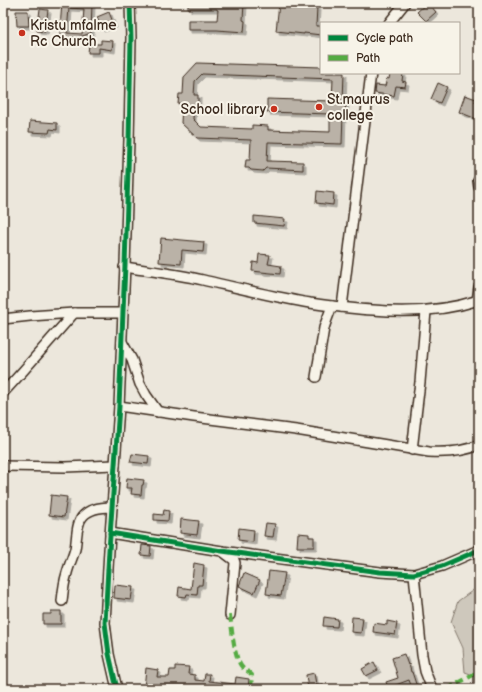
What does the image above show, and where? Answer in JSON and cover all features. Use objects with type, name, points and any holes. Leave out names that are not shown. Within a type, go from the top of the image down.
[{"type":"street","points":[[117,689],[109,654],[106,623],[122,342],[129,140],[131,38],[130,3]]},
{"type":"street","points":[[390,22],[405,3]]},
{"type":"street","points":[[316,377],[326,322],[337,307],[371,74]]},
{"type":"street","points":[[124,267],[201,279],[309,303],[394,312],[426,311],[478,300],[479,287]]},
{"type":"street","points":[[412,450],[426,311]]},
{"type":"street","points":[[3,319],[74,313],[122,313]]},
{"type":"street","points":[[3,393],[74,313]]},
{"type":"street","points":[[122,342],[132,360],[140,384],[158,412]]},
{"type":"street","points":[[119,406],[296,430],[429,452],[450,453],[478,448]]},
{"type":"street","points":[[3,466],[65,467],[116,465]]},
{"type":"street","points":[[62,601],[64,583],[75,549],[80,520],[91,510],[100,507],[112,506]]},
{"type":"street","points":[[110,533],[222,551],[380,572],[414,574],[442,566],[479,550]]},
{"type":"street","points":[[222,551],[234,560],[235,563],[230,616]]},
{"type":"street","points":[[414,574],[422,656],[425,671],[432,689]]},
{"type":"shaded area","points":[[479,586],[479,677],[465,672],[463,648],[451,622],[458,601]]},
{"type":"building","points":[[62,3],[92,3],[91,33],[71,40],[59,40]],"holes":[[[69,8],[84,9],[82,34],[67,33]]]},
{"type":"building","points":[[188,3],[244,3],[244,32],[188,30],[188,20],[217,20],[218,10],[188,9]]},
{"type":"building","points":[[427,3],[436,12],[426,21],[417,12]]},
{"type":"building","points":[[279,4],[317,7],[316,26],[320,26],[320,35],[276,31]]},
{"type":"building","points":[[40,9],[48,10],[45,32],[37,31]]},
{"type":"building","points":[[16,11],[28,11],[29,26],[17,26]]},
{"type":"building","points":[[109,12],[114,25],[101,29],[97,17]]},
{"type":"building","points":[[101,40],[113,41],[112,50],[99,48],[99,53],[88,53],[89,44],[101,44]]},
{"type":"building","points":[[197,63],[320,67],[320,74],[344,74],[343,101],[346,101],[345,113],[343,113],[342,144],[268,142],[267,161],[303,162],[303,170],[266,168],[263,171],[251,170],[249,168],[245,168],[246,160],[250,160],[251,140],[197,138],[181,123],[182,104],[178,104],[179,94],[183,94],[184,77]],"holes":[[[202,74],[333,79],[332,101],[267,99],[267,112],[330,114],[330,132],[268,130],[268,126],[252,125],[252,129],[201,127],[193,119],[194,105],[198,105],[198,95],[194,95],[195,81]]]},
{"type":"building","points":[[390,74],[403,74],[402,81],[406,82],[405,87],[396,86],[394,96],[375,93],[376,85],[385,86],[387,78],[389,79]]},
{"type":"building","points":[[438,83],[447,87],[440,103],[431,99]]},
{"type":"building","points":[[465,95],[476,99],[475,102],[479,103],[479,120],[459,112]]},
{"type":"building","points":[[30,121],[57,123],[57,130],[50,129],[49,133],[29,132]]},
{"type":"building","points":[[317,191],[334,193],[333,205],[316,203]]},
{"type":"building","points":[[254,216],[285,219],[284,226],[254,223]]},
{"type":"building","points":[[161,238],[204,242],[203,252],[182,250],[181,264],[159,262]]},
{"type":"building","points":[[259,254],[270,255],[268,264],[281,266],[280,274],[252,271],[253,262],[258,263]]},
{"type":"building","points":[[132,454],[149,456],[148,464],[130,462]]},
{"type":"building","points":[[127,478],[144,480],[141,495],[131,494],[132,488],[126,488]]},
{"type":"building","points":[[51,495],[67,497],[64,517],[49,515]]},
{"type":"building","points":[[164,510],[169,511],[168,521],[154,520],[154,514],[163,515]]},
{"type":"building","points":[[181,519],[199,521],[197,535],[180,533]]},
{"type":"building","points":[[266,523],[275,524],[273,537],[264,536]]},
{"type":"building","points":[[239,528],[254,530],[253,542],[238,540]]},
{"type":"building","points":[[298,533],[309,534],[309,537],[314,537],[314,547],[297,547]]},
{"type":"building","points":[[142,545],[151,546],[150,556],[141,555]]},
{"type":"building","points":[[194,563],[204,565],[202,585],[198,585],[197,595],[187,594],[186,597],[178,596],[179,587],[191,589]]},
{"type":"building","points":[[269,571],[285,573],[281,596],[266,594]]},
{"type":"building","points":[[244,573],[260,580],[254,593],[239,586]]},
{"type":"building","points":[[115,585],[133,587],[131,600],[114,598]]},
{"type":"building","points":[[51,611],[61,611],[61,624],[43,624],[43,614],[51,614]]},
{"type":"building","points":[[324,617],[338,619],[337,627],[323,626]]},
{"type":"building","points":[[352,617],[363,618],[361,633],[351,632]]},
{"type":"building","points":[[387,621],[397,623],[395,635],[373,632],[374,623],[387,625]]},
{"type":"building","points":[[404,654],[417,687],[412,688],[409,680],[388,688],[386,682],[398,678],[392,658]]},
{"type":"building","points":[[374,662],[378,670],[366,676],[362,669]]},
{"type":"building","points":[[175,666],[189,667],[188,674],[195,675],[195,680],[204,681],[205,674],[210,674],[209,681],[235,684],[236,677],[249,679],[248,689],[159,689],[159,687],[149,686],[149,689],[144,689],[146,668],[158,670],[157,677],[169,677],[170,670],[175,670]]},
{"type":"building","points":[[314,673],[316,684],[323,684],[322,689],[308,689],[306,675]]},
{"type":"marked path","points":[[230,615],[234,643],[239,663],[252,675],[251,689]]},
{"type":"marked path","points":[[447,689],[479,672]]},
{"type":"cycle path","points":[[117,689],[109,654],[105,623],[119,406],[125,265],[131,38],[130,3]]},
{"type":"cycle path","points":[[110,533],[222,551],[380,572],[414,574],[442,566],[479,550]]},
{"type":"place","name":"Kristu mfalme Rc Church","points":[[22,33]]},
{"type":"place","name":"St.maurus college","points":[[319,107]]},
{"type":"place","name":"School library","points":[[274,109]]}]
